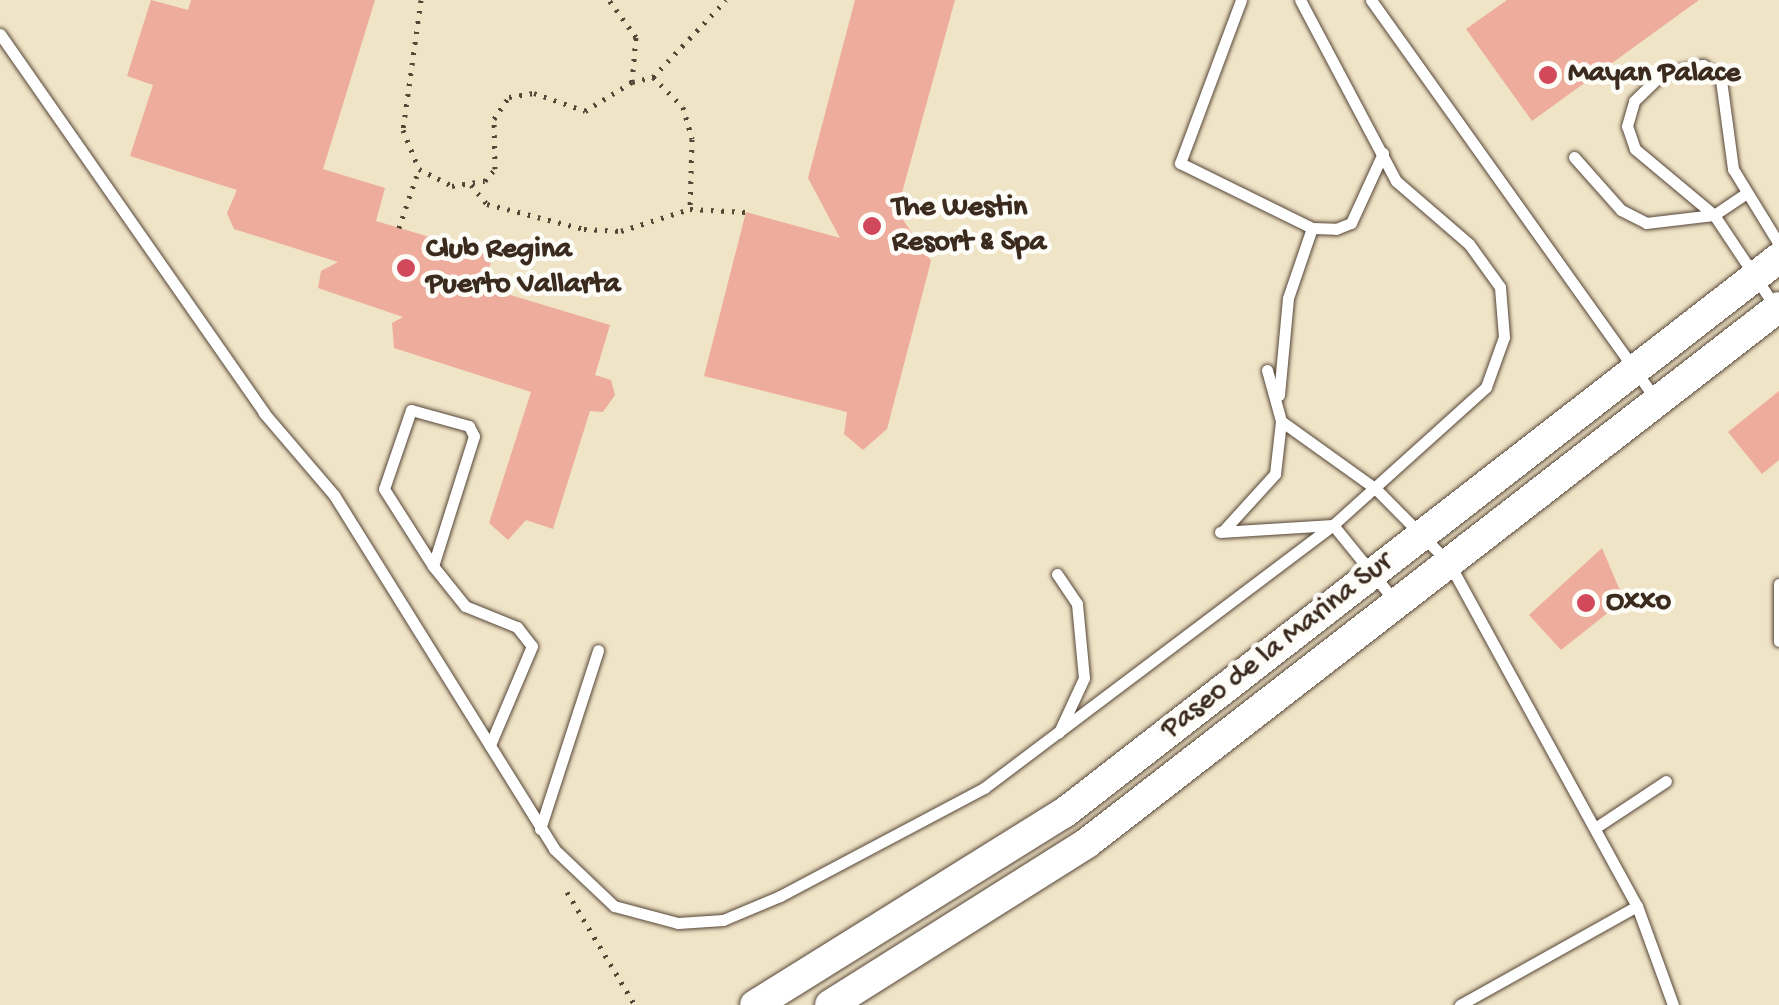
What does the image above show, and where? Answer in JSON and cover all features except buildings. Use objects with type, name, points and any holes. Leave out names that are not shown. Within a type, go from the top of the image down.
[{"type":"street","name":"Paseo de la Marina Sur","points":[[755,1005],[1004,855],[1064,813],[1779,258]]},
{"type":"street","name":"Paseo de la Marina Sur","points":[[830,1005],[1025,887],[1086,843],[1660,404],[1778,308]]},
{"type":"street","points":[[1064,813],[1086,843]]},
{"type":"street","points":[[1004,855],[1025,887]]},
{"type":"lane","points":[[1240,0],[1180,163],[1312,228],[1351,223],[1382,152]]},
{"type":"lane","points":[[0,34],[254,398],[334,495],[554,849],[589,888],[642,918],[724,920],[881,848],[1054,740],[1333,525],[1486,387],[1504,337],[1500,286],[1488,268],[1415,203],[1382,152],[1300,0]]},
{"type":"lane","points":[[1372,0],[1660,404]]},
{"type":"lane","points":[[1778,308],[1752,278],[1714,215],[1635,149],[1627,126],[1634,101],[1662,74],[1704,65],[1721,80],[1744,196],[1779,244]]},
{"type":"lane","points":[[1574,157],[1621,210],[1646,223],[1714,215],[1744,196]]},
{"type":"lane","points":[[1312,228],[1288,298],[1275,474],[1220,532],[1333,525]]},
{"type":"lane","points":[[1267,370],[1278,400]]},
{"type":"lane","points":[[433,566],[474,436],[469,426],[410,410],[384,489],[433,566],[465,606],[516,627],[532,646],[490,745]]},
{"type":"lane","points":[[1280,421],[1376,489],[1426,532],[1449,563],[1636,906],[1674,1005]]},
{"type":"lane","points":[[1333,525],[1397,604]]},
{"type":"lane","points":[[1054,740],[1084,678],[1077,604],[1057,574]]},
{"type":"lane","points":[[1779,584],[1779,640]]},
{"type":"lane","points":[[540,829],[598,650]]},
{"type":"lane","points":[[1595,828],[1666,781]]},
{"type":"lane","points":[[1460,1005],[1636,906]]},
{"type":"path","points":[[399,228],[419,169],[404,130],[421,0]]},
{"type":"path","points":[[609,0],[636,37],[632,82]]},
{"type":"path","points":[[472,185],[495,169],[494,119],[509,97],[534,93],[586,112],[632,82],[653,76],[726,0]]},
{"type":"path","points":[[653,76],[683,107],[692,139],[690,210]]},
{"type":"path","points":[[419,169],[472,185],[488,204],[584,228],[621,231],[690,210],[746,212]]},
{"type":"path","points":[[554,849],[566,891],[635,1005]]},
{"type":"place","name":"Mayan Palace","points":[[1548,75]]},
{"type":"place","name":"The Westin Resort & Spa","points":[[872,226]]},
{"type":"place","name":"Club Regina Puerto Vallarta","points":[[406,268]]},
{"type":"place","name":"Oxxo","points":[[1586,603]]}]
